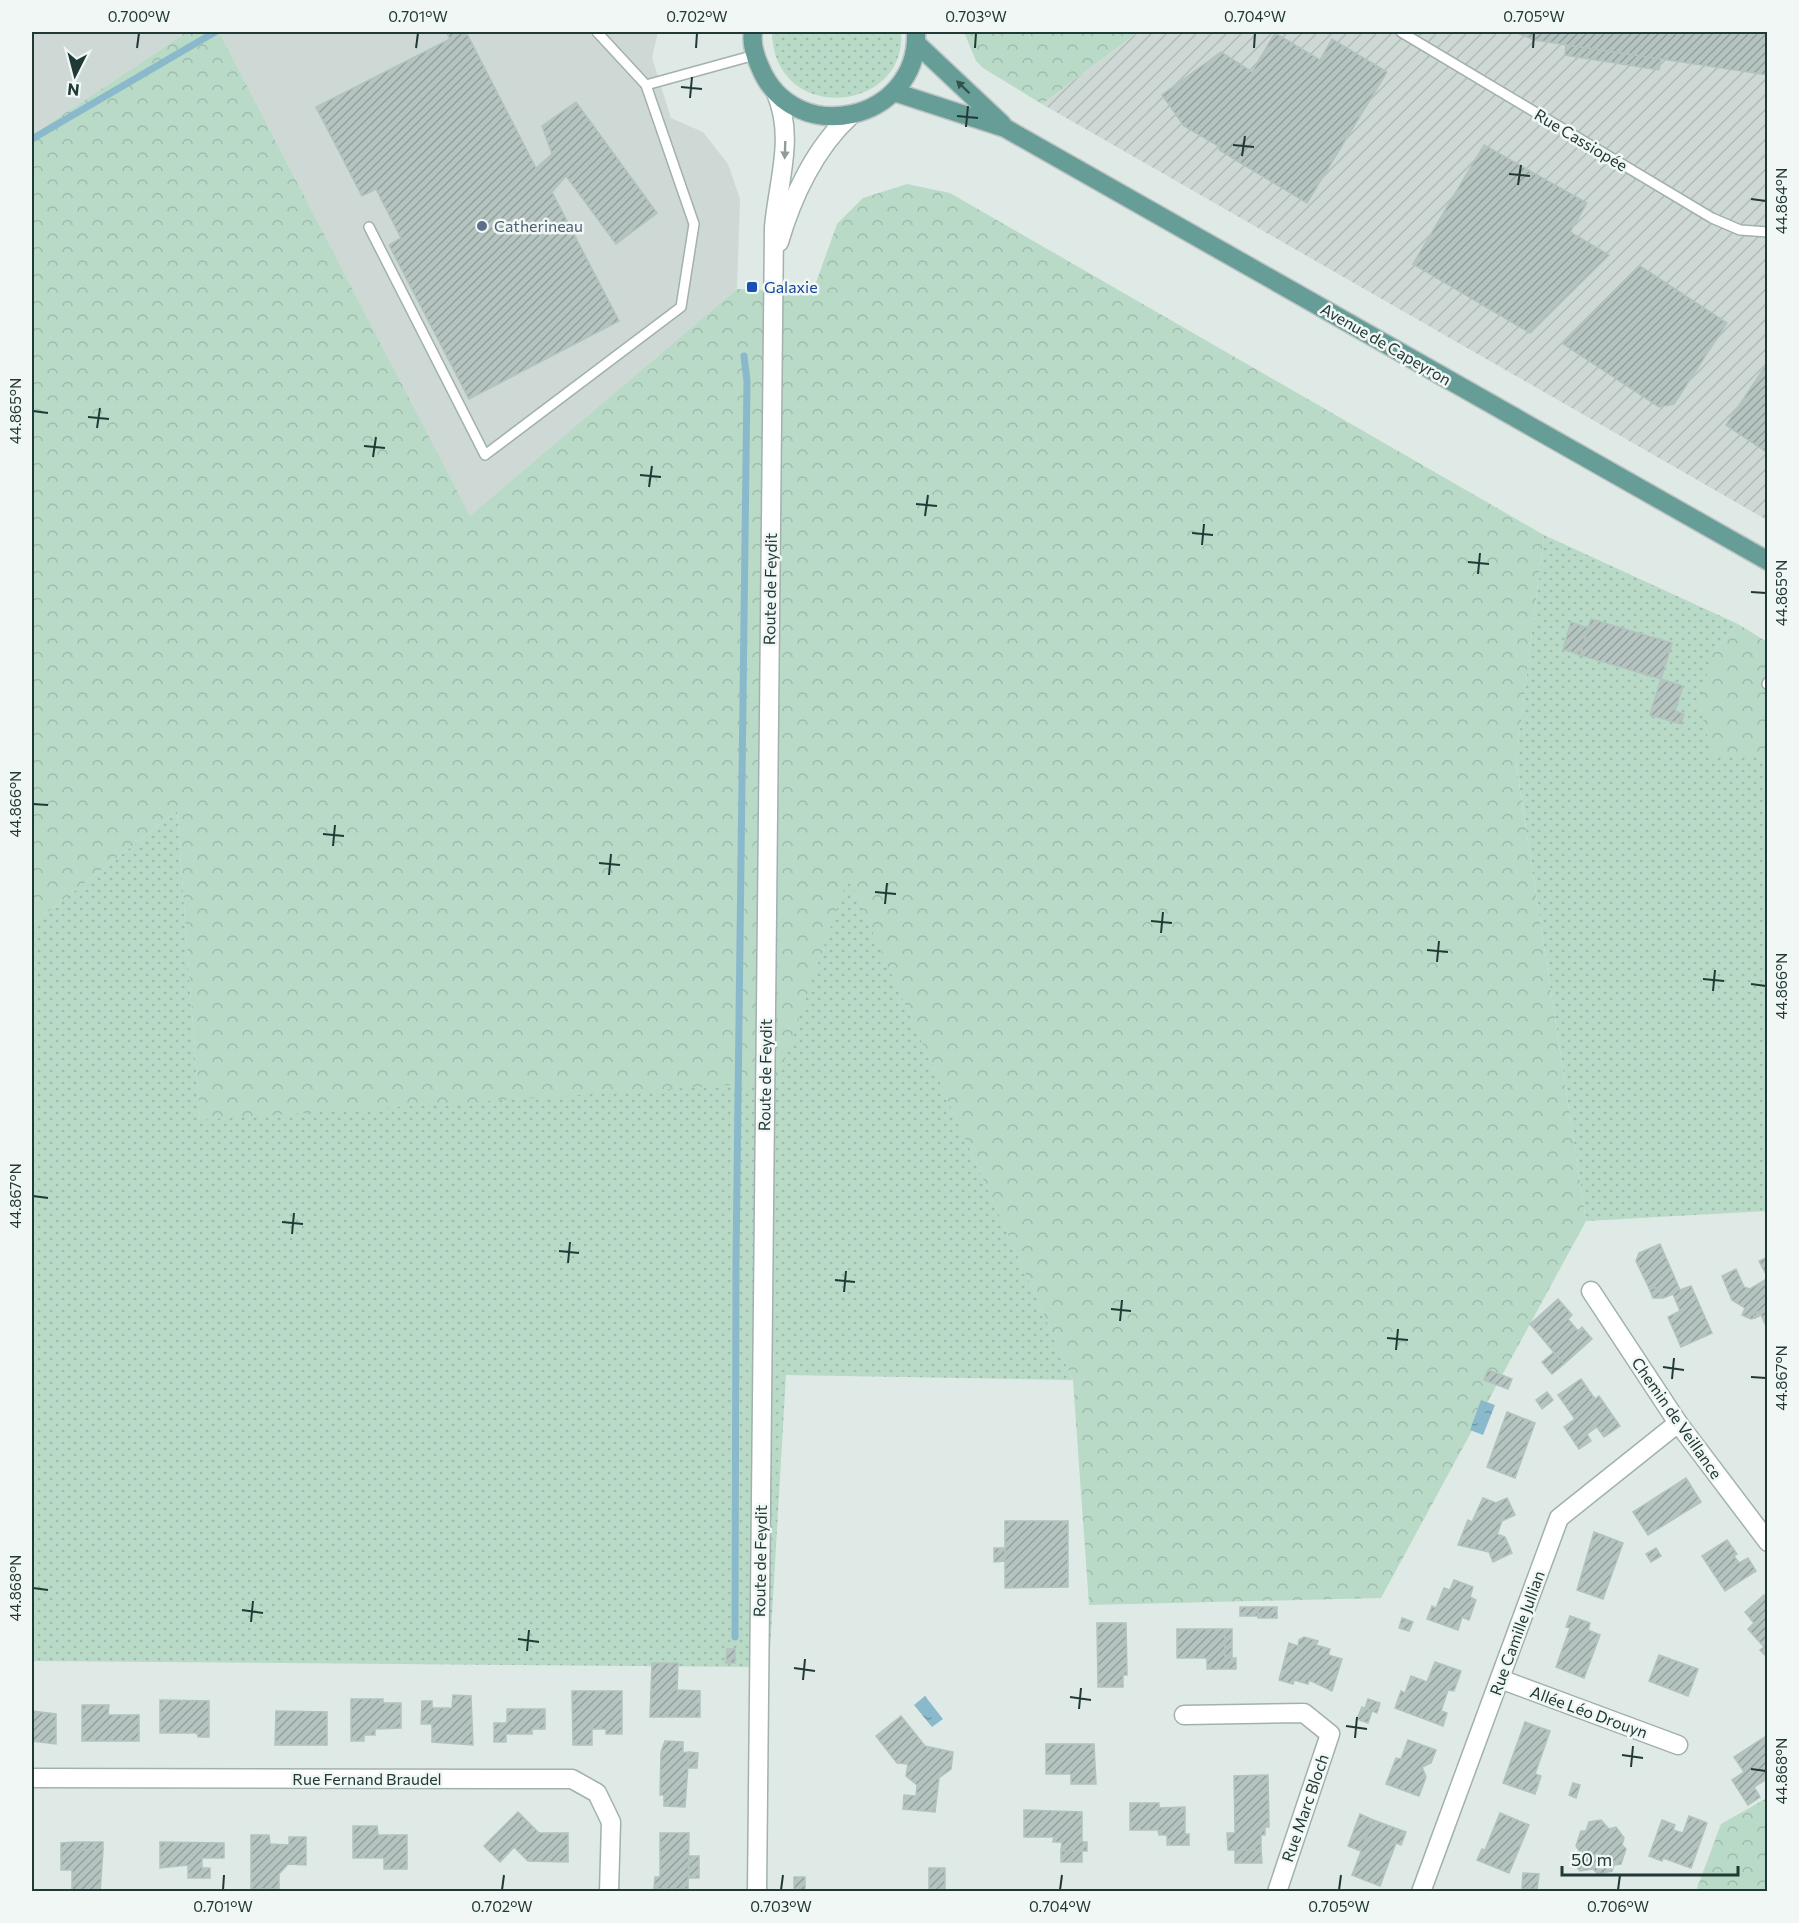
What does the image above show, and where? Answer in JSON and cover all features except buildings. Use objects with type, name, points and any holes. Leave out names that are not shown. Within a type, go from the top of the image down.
[{"type":"main road","points":[[753,32],[755,55],[763,75],[776,93],[797,108],[823,116],[850,116],[881,103],[894,92],[909,70],[916,38]]},
{"type":"main road","name":"Avenue de Capeyron","points":[[916,38],[1005,128]]},
{"type":"main road","name":"Avenue de Capeyron","points":[[894,92],[1005,128],[1767,561]]},
{"type":"street","name":"Route de Feydit","points":[[757,1892],[774,258],[775,211],[785,144],[782,108],[776,93]]},
{"type":"street","name":"Route de Feydit","points":[[774,258],[794,203],[818,154],[850,116]]},
{"type":"street","name":"Chemin de Veillance","points":[[1591,1292],[1678,1423],[1767,1542]]},
{"type":"street","name":"Rue Camille Jullian","points":[[1421,1892],[1559,1518],[1678,1423]]},
{"type":"street","name":"Allée Léo Drouyn","points":[[1500,1679],[1678,1745]]},
{"type":"street","name":"Rue Marc Bloch","points":[[1184,1715],[1304,1713],[1330,1734],[1276,1892]]},
{"type":"street","name":"Rue Fernand Braudel","points":[[32,1778],[572,1779],[597,1792],[611,1822],[609,1892]]},
{"type":"lane","points":[[369,227],[485,455],[681,307],[694,224],[646,85],[597,32]]},
{"type":"lane","name":"Rue Cassiopée","points":[[1401,32],[1712,218],[1740,230],[1767,232]]},
{"type":"lane","points":[[646,85],[755,55]]},
{"type":"shaded area","points":[[32,32],[187,32],[32,135]]},
{"type":"shaded area","points":[[219,32],[658,32],[652,58],[671,118],[703,132],[728,164],[740,199],[737,289],[470,517]]},
{"type":"shaded area","points":[[1138,32],[1767,32],[1767,520],[1042,104]]},
{"type":"green space","points":[[187,32],[219,32],[470,516],[737,289],[813,291],[837,224],[863,198],[907,184],[950,193],[1544,535],[1516,763],[1586,1221],[1381,1598],[1089,1605],[1073,1380],[848,877],[777,1082],[200,1120],[177,811],[32,924],[32,135]]},
{"type":"green space","points":[[772,32],[901,32],[898,59],[884,79],[864,92],[840,98],[816,95],[794,83],[778,63]]},
{"type":"green space","points":[[964,32],[1138,32],[1042,104],[983,68],[976,61]]},
{"type":"green space","points":[[1544,535],[1738,624],[1713,652],[1713,757],[1767,757],[1767,1211],[1586,1221],[1516,762]]},
{"type":"green space","points":[[1738,624],[1767,642],[1767,757],[1713,757],[1699,704],[1713,652]]},
{"type":"green space","points":[[177,811],[200,1120],[848,876],[1073,1380],[786,1375],[769,1667],[32,1661],[32,924]]},
{"type":"green space","points":[[1767,1798],[1767,1891],[1696,1891],[1721,1824]]},
{"type":"water","points":[[1481,1400],[1495,1405],[1483,1435],[1470,1430]]},
{"type":"water","points":[[925,1696],[943,1719],[932,1727],[914,1705]]},
{"type":"waterway","points":[[32,139],[215,32]]},
{"type":"waterway","points":[[735,1637],[736,1260],[747,381],[744,356]]},
{"type":"place","name":"Catherineau","points":[[482,226]]},
{"type":"place","name":"Galaxie","points":[[752,287]]}]
